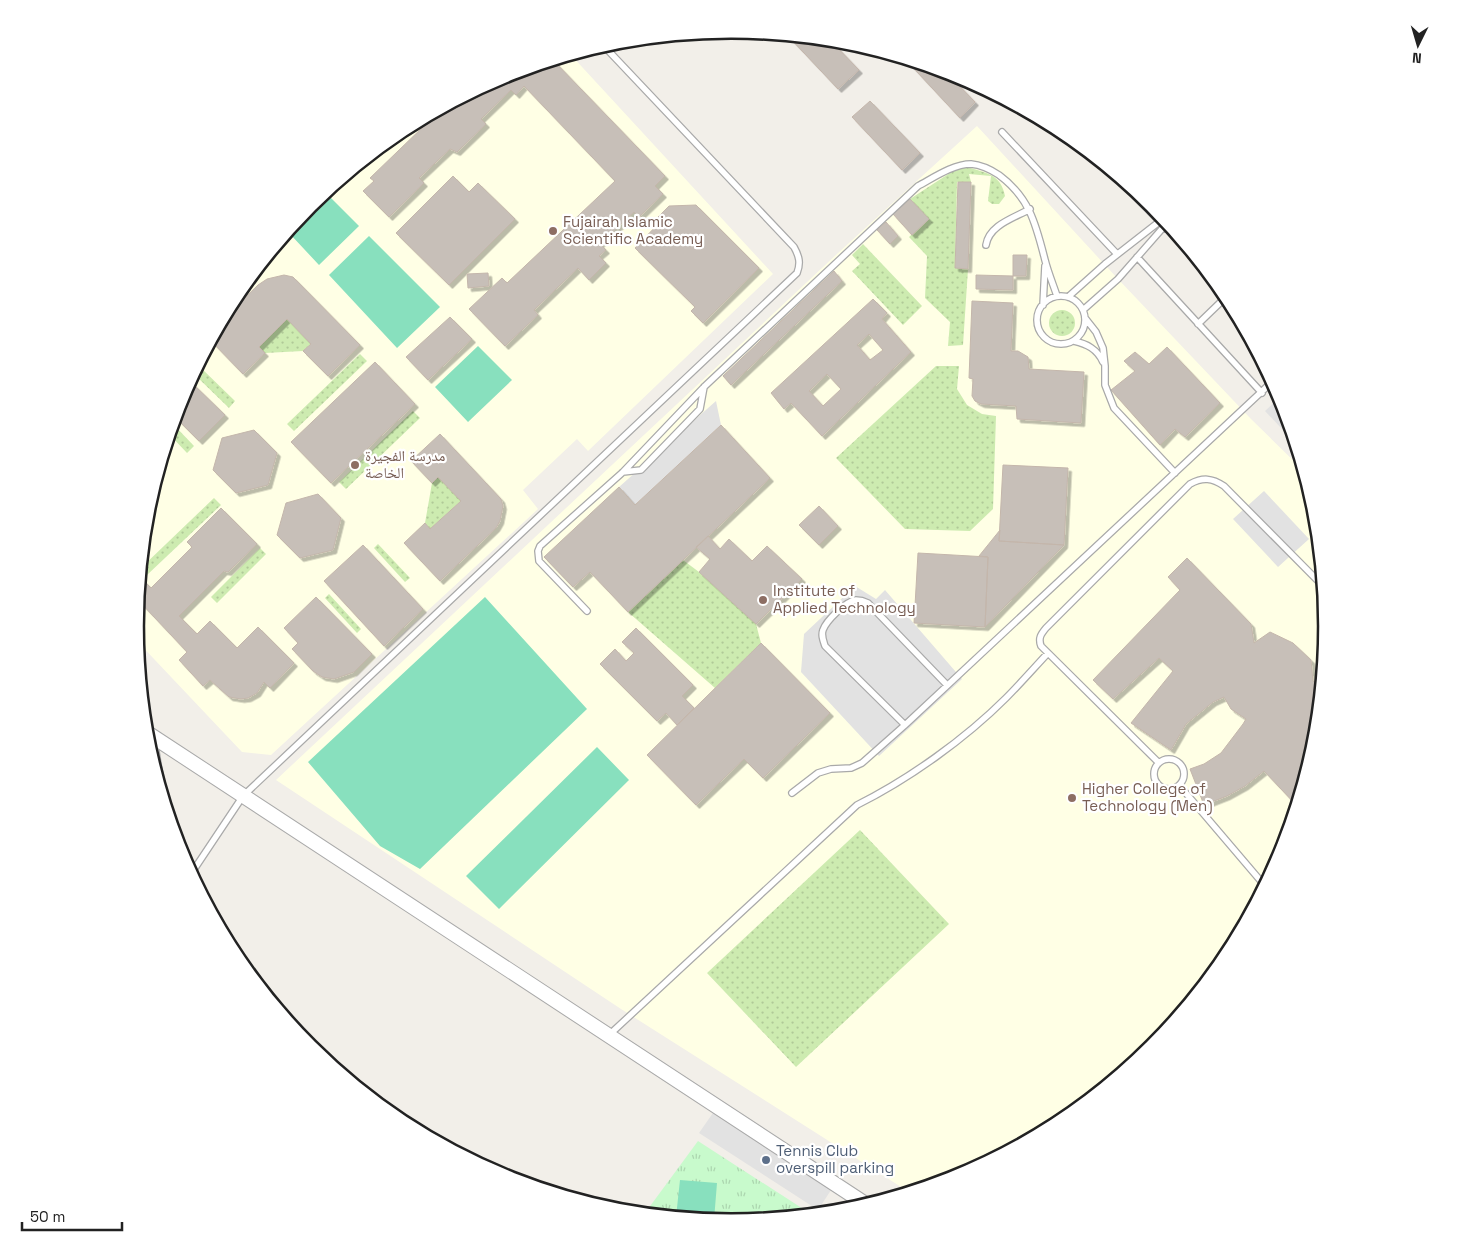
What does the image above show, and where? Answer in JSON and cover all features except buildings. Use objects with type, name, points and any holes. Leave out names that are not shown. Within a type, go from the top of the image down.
[{"type":"street","points":[[156,739],[858,1199]]},
{"type":"lane","points":[[196,866],[243,796],[797,273],[800,262],[799,255],[794,246],[609,52]]},
{"type":"lane","points":[[1002,132],[1117,254]]},
{"type":"lane","points":[[587,611],[539,561],[538,551],[540,546],[623,472],[705,386],[918,186],[952,168],[970,164],[989,168],[1014,188],[1030,209],[1057,296]]},
{"type":"lane","points":[[986,245],[990,233],[996,228],[1030,209]]},
{"type":"lane","points":[[1068,297],[1117,254],[1159,224]]},
{"type":"lane","points":[[1084,310],[1118,279],[1160,225]]},
{"type":"lane","points":[[1137,257],[1262,393]]},
{"type":"lane","points":[[1043,305],[1045,262]]},
{"type":"lane","points":[[1057,296],[1068,297],[1080,304],[1084,310],[1085,326],[1082,333],[1074,341],[1063,345],[1055,344],[1042,335],[1038,328],[1038,312],[1047,301],[1057,296]]},
{"type":"lane","points":[[1198,324],[1221,302]]},
{"type":"lane","points":[[1085,318],[1100,340],[1105,366],[1105,385],[1114,408],[1175,473]]},
{"type":"lane","points":[[1074,341],[1090,346],[1102,358],[1105,366]]},
{"type":"lane","points":[[623,472],[641,470],[700,409],[705,386]]},
{"type":"lane","points":[[792,793],[818,773],[831,769],[851,768],[862,763],[1268,387]]},
{"type":"lane","points":[[1159,763],[1041,646],[1039,641],[1041,634],[1190,484],[1201,479],[1215,481],[1224,486],[1316,579]]},
{"type":"lane","points":[[905,725],[825,646],[822,634],[823,629],[844,605],[856,600],[868,603],[947,685]]},
{"type":"lane","points":[[609,1035],[857,805],[880,793],[942,752],[1006,698],[1048,653]]},
{"type":"lane","points":[[1168,759],[1174,759],[1182,766],[1184,776],[1179,785],[1170,788],[1160,785],[1154,772],[1159,763],[1168,759]]},
{"type":"lane","points":[[1179,785],[1260,881]]},
{"type":"shaded area","name":"مدرسة الفجيرة الخاصة","points":[[576,60],[773,274],[588,451],[577,439],[523,490],[538,509],[271,755],[242,752],[145,650],[144,626],[149,549],[156,511],[175,437],[205,366],[243,300],[266,269],[290,239],[344,184],[374,160],[438,117],[507,83]]},
{"type":"shaded area","points":[[977,126],[1118,279],[1251,419],[1296,463],[1314,549],[1317,588],[1319,626],[1314,703],[1299,778],[1288,815],[1274,851],[1240,920],[1220,952],[1173,1013],[1147,1041],[1119,1068],[1089,1092],[1025,1135],[991,1153],[956,1169],[902,1187],[621,1009],[276,780],[838,253]]},
{"type":"shaded area","points":[[716,401],[721,425],[635,505],[619,487]]},
{"type":"shaded area","points":[[1274,402],[1287,434],[1265,411]]},
{"type":"shaded area","points":[[1264,491],[1309,539],[1278,567],[1233,519]]},
{"type":"shaded area","points":[[855,586],[876,599],[885,590],[962,679],[879,756],[801,672],[804,634]]},
{"type":"shaded area","name":"Tennis Club overspill parking","points":[[715,1110],[833,1187],[821,1206],[814,1207],[699,1133]]},
{"type":"green space","points":[[967,167],[986,173],[992,176],[996,179],[1000,183],[1005,196],[999,204],[992,204],[988,201],[991,176],[969,174],[971,182],[957,182],[955,268],[968,269],[963,345],[948,346],[950,322],[925,298],[927,256],[909,237],[929,219],[910,199],[953,171]]},
{"type":"green space","points":[[330,197],[359,226],[319,265],[292,236]]},
{"type":"green space","points":[[369,236],[440,307],[397,348],[329,275]]},
{"type":"green space","points":[[863,244],[922,306],[903,325],[852,271],[860,264],[852,255]]},
{"type":"green space","points":[[1062,310],[1071,314],[1075,323],[1071,332],[1062,336],[1053,332],[1049,323],[1053,314]]},
{"type":"green space","points":[[287,319],[311,344],[303,351],[265,353],[259,347]]},
{"type":"green space","points":[[478,346],[512,380],[468,422],[435,387]]},
{"type":"green space","points":[[360,354],[367,361],[294,431],[287,424]]},
{"type":"green space","points":[[936,366],[959,366],[957,389],[967,405],[982,414],[996,416],[993,509],[970,531],[905,529],[836,458]]},
{"type":"green space","points":[[203,370],[235,401],[229,408],[199,379]]},
{"type":"green space","points":[[413,411],[420,418],[346,489],[339,482]]},
{"type":"green space","points":[[178,429],[194,446],[187,453],[174,440]]},
{"type":"green space","points":[[438,477],[461,501],[430,529],[425,523],[432,483]]},
{"type":"green space","points":[[214,498],[221,505],[147,575],[148,561]]},
{"type":"green space","points":[[378,544],[410,578],[405,582],[374,548]]},
{"type":"green space","points":[[260,548],[266,554],[217,603],[211,597]]},
{"type":"green space","points":[[683,560],[699,572],[756,624],[761,643],[715,688],[628,612]]},
{"type":"green space","points":[[329,594],[361,629],[357,633],[325,598]]},
{"type":"green space","points":[[485,597],[587,709],[420,869],[380,846],[308,762]]},
{"type":"green space","points":[[597,747],[629,780],[499,909],[466,876]]},
{"type":"green space","points":[[860,830],[949,924],[796,1067],[707,973]]},
{"type":"green space","points":[[698,1141],[803,1209],[732,1213],[693,1212],[649,1207]]},
{"type":"green space","points":[[680,1180],[717,1183],[715,1213],[677,1210]]},
{"type":"place","name":"Fujairah Islamic Scientific Academy","points":[[553,231]]},
{"type":"place","name":"مدرسة الفجيرة الخاصة","points":[[355,465]]},
{"type":"place","name":"Institute of Applied Technology","points":[[763,600]]},
{"type":"place","name":"Higher College of Technology (Men)","points":[[1072,798]]},
{"type":"place","name":"Tennis Club overspill parking","points":[[766,1160]]}]
